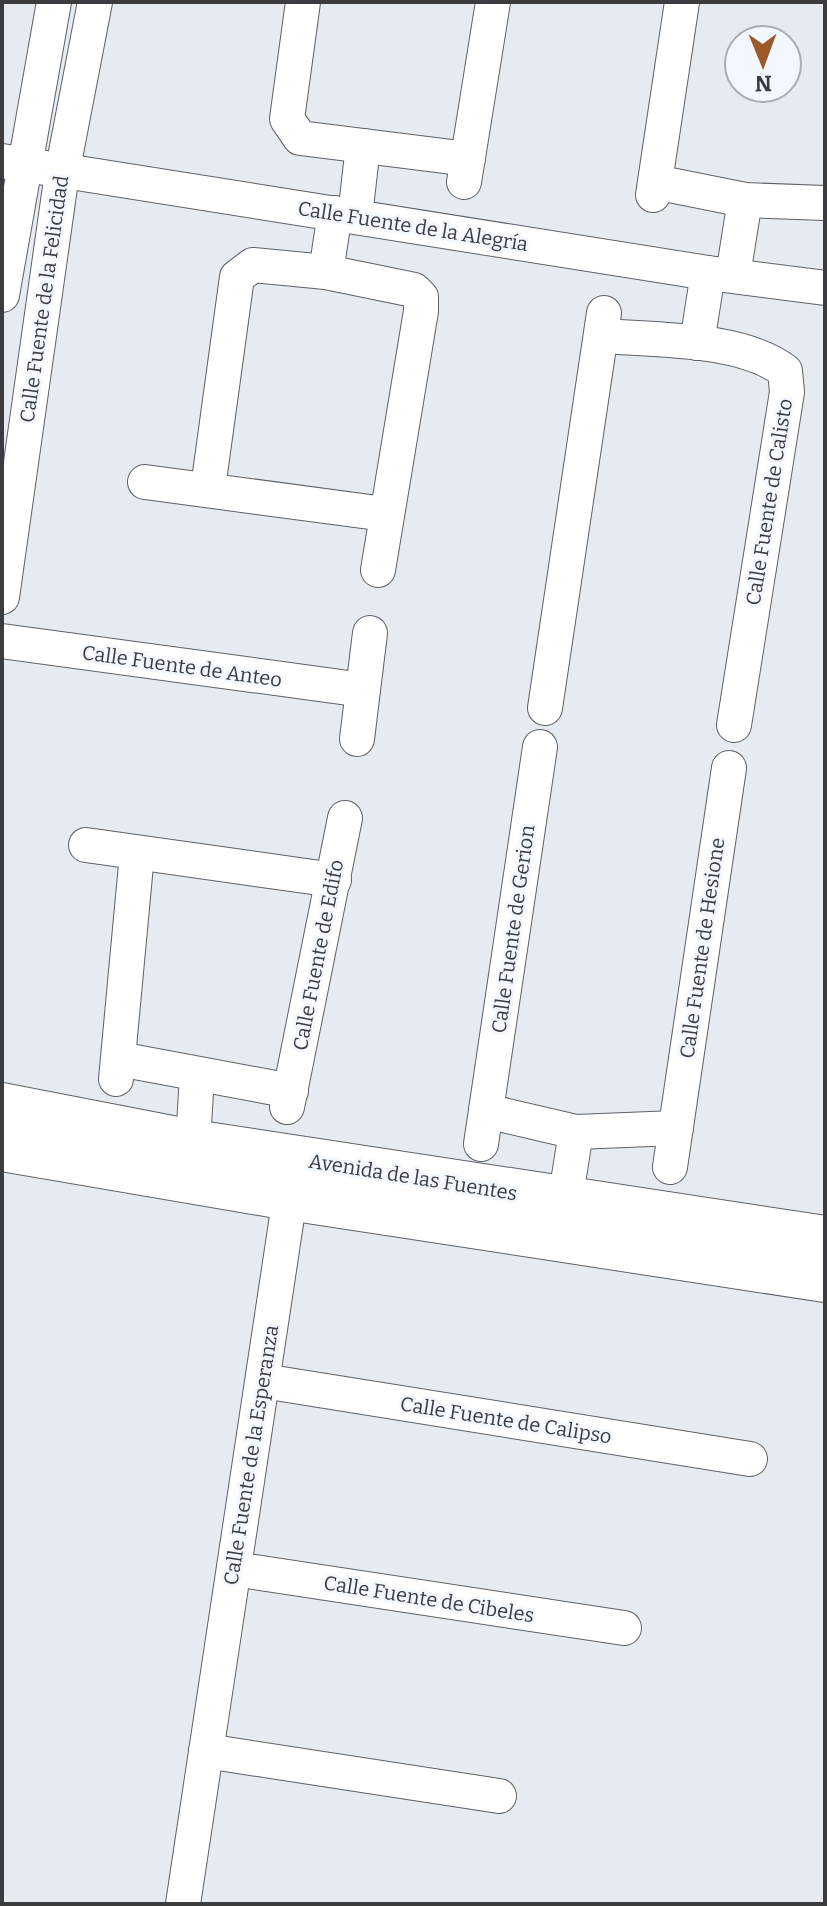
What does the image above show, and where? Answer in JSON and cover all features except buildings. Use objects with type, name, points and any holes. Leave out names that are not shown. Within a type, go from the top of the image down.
[{"type":"street","name":"Calle Fuente de la Felicidad","points":[[2,295],[14,163],[54,2]]},
{"type":"street","name":"Calle Fuente de la Felicidad","points":[[2,597],[62,173],[95,2]]},
{"type":"street","points":[[303,2],[287,119],[300,138],[363,146],[466,170],[493,2]]},
{"type":"street","points":[[682,2],[654,188],[745,200],[825,203]]},
{"type":"street","points":[[326,272],[363,146]]},
{"type":"street","name":"Calle Fuente de la Alegría","points":[[14,163],[62,173],[825,288]]},
{"type":"street","points":[[697,343],[745,200]]},
{"type":"street","points":[[208,488],[237,277],[253,265],[326,272],[414,290],[421,297],[378,570]]},
{"type":"street","name":"Calle Fuente de Calisto","points":[[545,708],[603,324],[769,358],[785,371],[787,392],[734,725]]},
{"type":"street","points":[[145,482],[385,514]]},
{"type":"street","points":[[357,739],[370,633]]},
{"type":"street","name":"Calle Fuente de Anteo","points":[[2,641],[363,690]]},
{"type":"street","name":"Calle Fuente de Gerion","points":[[481,1144],[540,747]]},
{"type":"street","name":"Calle Fuente de Hesione","points":[[670,1167],[729,768]]},
{"type":"street","name":"Calle Fuente de Edifo","points":[[137,854],[117,1069],[197,1075],[289,1099],[345,818]]},
{"type":"street","points":[[86,845],[334,880]]},
{"type":"street","points":[[193,1142],[197,1075]]},
{"type":"street","name":"Avenida de las Fuentes","points":[[2,1105],[193,1142],[293,1178],[825,1280]]},
{"type":"street","points":[[486,1111],[576,1132],[676,1128]]},
{"type":"street","points":[[565,1201],[576,1132]]},
{"type":"street","name":"Avenida de las Fuentes","points":[[2,1149],[565,1201],[825,1238]]},
{"type":"street","name":"Calle Fuente de la Esperanza","points":[[183,1904],[293,1178]]},
{"type":"street","name":"Calle Fuente de Calipso","points":[[263,1381],[750,1459]]},
{"type":"street","name":"Calle Fuente de Cibeles","points":[[234,1569],[624,1628]]},
{"type":"street","points":[[206,1751],[499,1796]]}]
